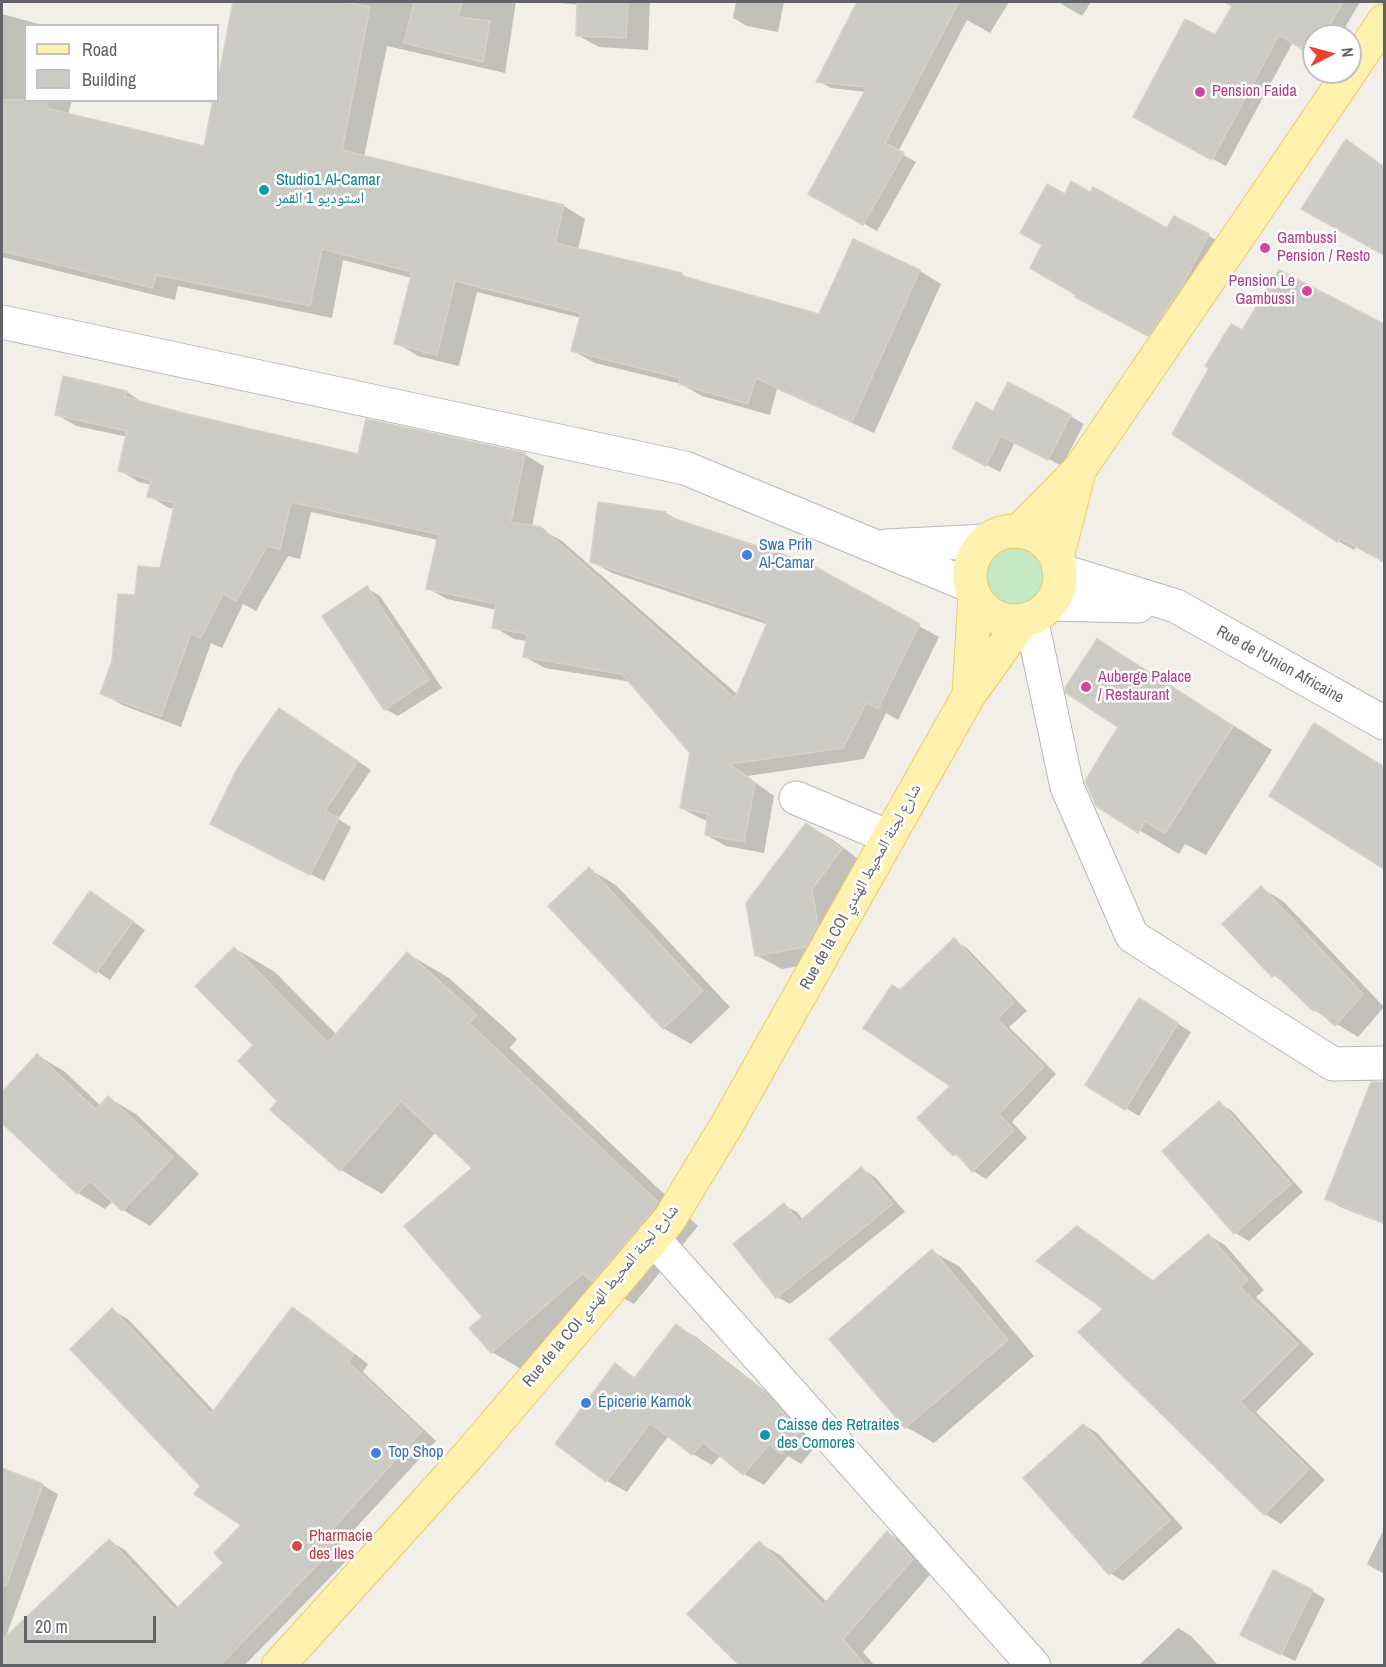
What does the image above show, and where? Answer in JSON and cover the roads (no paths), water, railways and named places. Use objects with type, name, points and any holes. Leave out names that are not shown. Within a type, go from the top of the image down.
[{"type":"main road","points":[[1362,54],[1384,21]]},
{"type":"main road","points":[[1019,531],[1080,469],[1342,84]]},
{"type":"main road","points":[[1058,564],[1050,548],[1041,539],[1019,531],[1007,531],[986,541],[972,562],[970,573],[973,591],[983,608],[993,616],[1006,620],[1034,615],[1060,582],[1058,564],[1080,469]]},
{"type":"main road","name":"Rue de la COI شارع لجنة المحيط الهندي","points":[[969,695],[973,591]]},
{"type":"main road","name":"Rue de la COI شارع لجنة المحيط الهندي","points":[[278,1665],[467,1457],[669,1220],[725,1128],[969,695],[1034,615]]},
{"type":"street","points":[[2,322],[685,468],[878,546],[973,591]]},
{"type":"street","points":[[878,546],[986,541]]},
{"type":"street","name":"Rue de l'Union Africaine","points":[[1058,564],[1176,606],[1384,723]]},
{"type":"street","name":"Rue de l'Union Africaine","points":[[1034,615],[1176,606]]},
{"type":"street","points":[[1034,615],[1067,787],[1132,936],[1333,1064],[1384,1064]]},
{"type":"street","points":[[796,798],[890,837]]},
{"type":"street","points":[[653,1238],[1034,1665]]},
{"type":"place","name":"Pension Faida","points":[[1200,92]]},
{"type":"place","name":"Studio1 Al-Camar استوديو 1 القمر","points":[[264,190]]},
{"type":"place","name":"Gambussi Pension / Resto","points":[[1265,248]]},
{"type":"place","name":"Pension Le Gambussi","points":[[1307,291]]},
{"type":"place","name":"Swa Prih Al-Camar","points":[[747,555]]},
{"type":"place","name":"Auberge Palace / Restaurant","points":[[1086,687]]},
{"type":"place","name":"Épicerie Kamok","points":[[586,1403]]},
{"type":"place","name":"Caisse des Retraites des Comores","points":[[765,1435]]},
{"type":"place","name":"Top Shop","points":[[376,1453]]},
{"type":"place","name":"Pharmacie des Iles","points":[[297,1546]]}]
